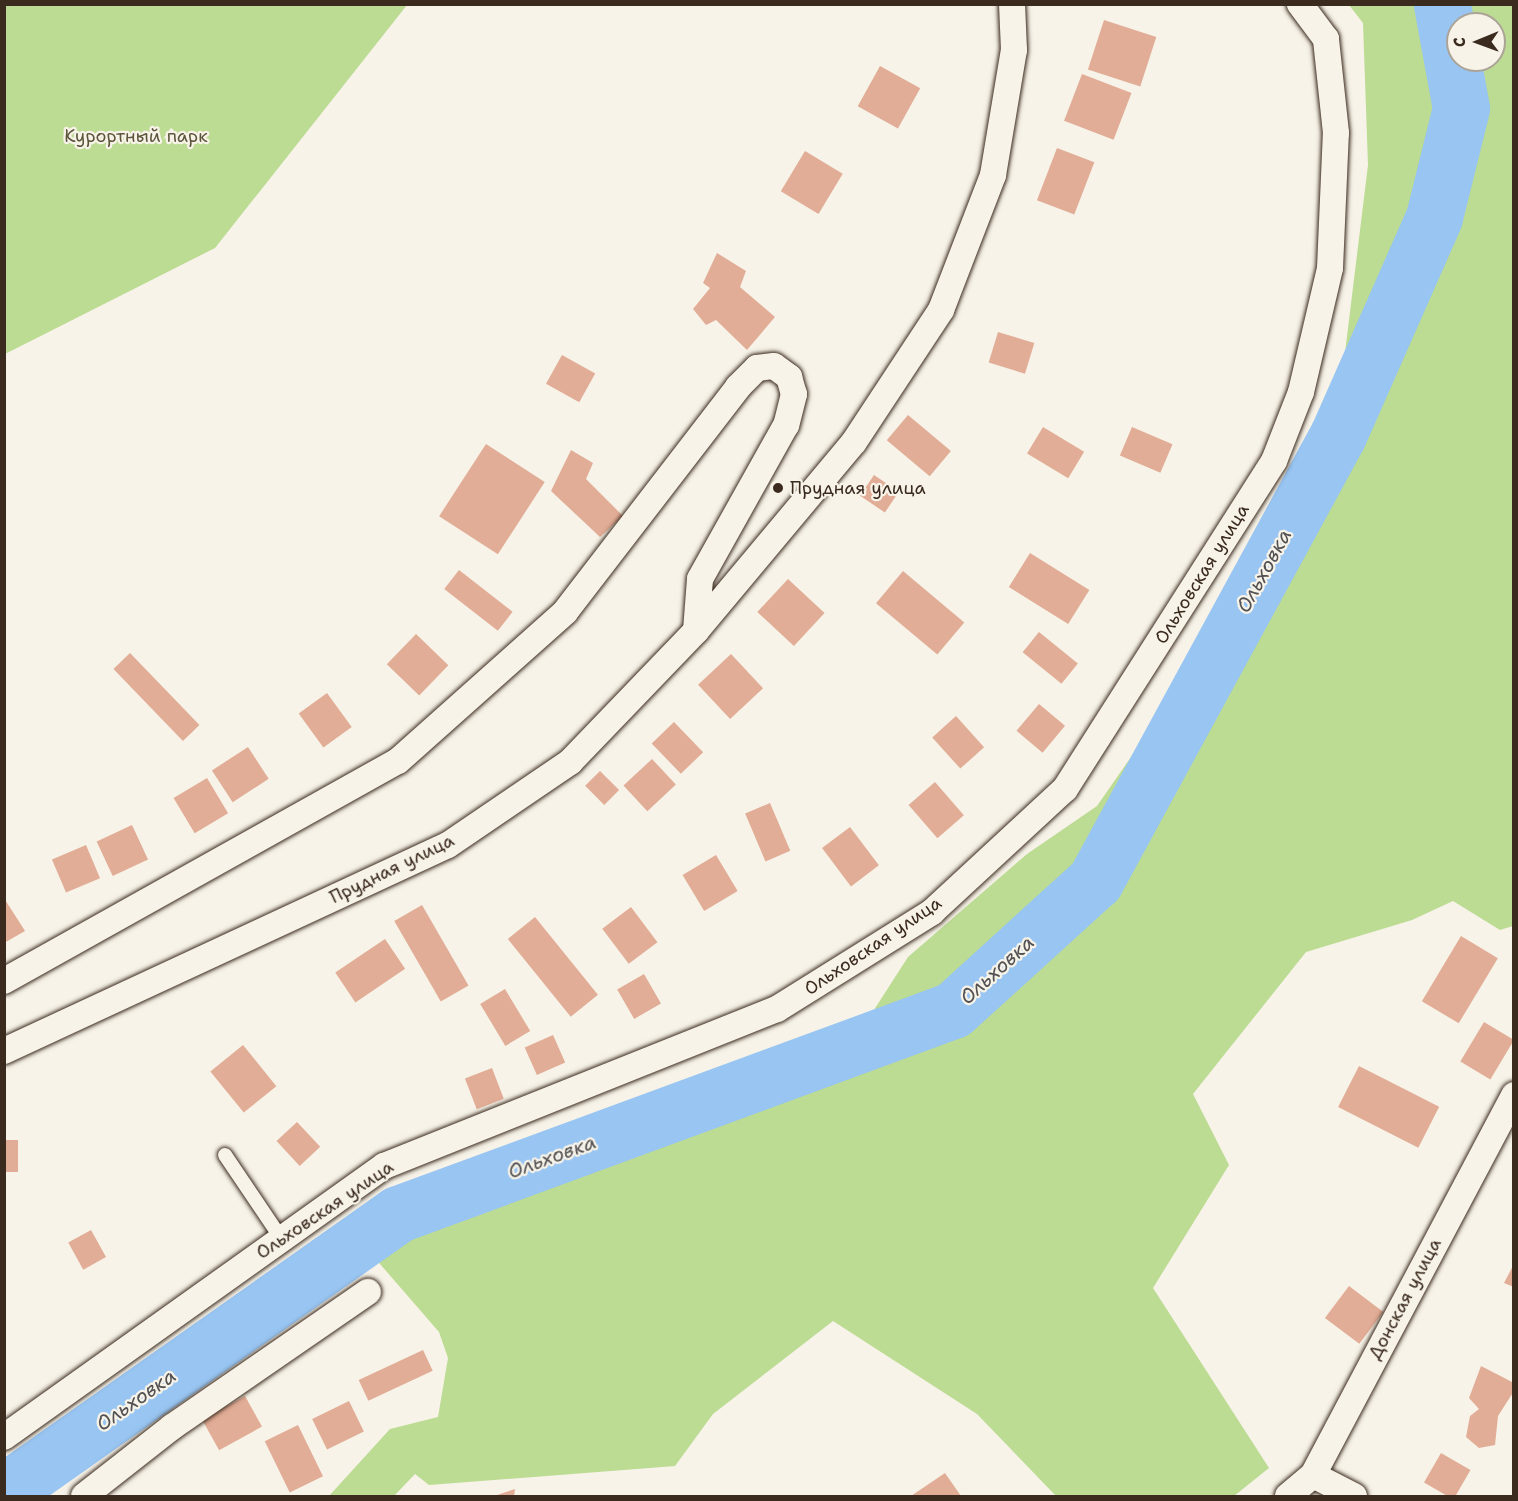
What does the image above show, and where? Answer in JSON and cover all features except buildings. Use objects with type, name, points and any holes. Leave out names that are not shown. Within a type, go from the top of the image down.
[{"type":"street","name":"Прудная улица","points":[[4,1051],[448,845],[570,762],[696,631],[854,442],[941,310],[993,175],[1014,50],[1012,4]]},
{"type":"street","name":"Ольховская улица","points":[[4,1437],[384,1166],[777,1009],[932,912],[1065,789],[1274,461],[1301,392],[1330,268],[1336,133],[1326,39],[1300,4]]},
{"type":"street","points":[[4,981],[398,761],[565,612],[738,387],[757,368],[774,366],[789,377],[794,394],[786,425],[700,579],[696,631]]},
{"type":"street","name":"Донская улица","points":[[1288,1497],[1313,1475],[1514,1095]]},
{"type":"street","points":[[84,1497],[172,1427],[368,1292]]},
{"type":"street","points":[[1313,1475],[1354,1497]]},
{"type":"lane","points":[[225,1155],[281,1238]]},
{"type":"green space","name":"Курортный парк","points":[[5,4],[407,5],[215,248],[5,354]]},
{"type":"green space","points":[[1349,5],[1513,5],[1513,926],[1500,930],[1453,901],[1412,920],[1306,952],[1193,1094],[1229,1165],[1153,1288],[1269,1468],[1234,1496],[1056,1496],[977,1414],[833,1321],[713,1414],[675,1466],[429,1485],[415,1474],[394,1496],[329,1496],[390,1429],[438,1417],[448,1358],[439,1332],[374,1257],[356,1220],[404,1192],[573,1122],[746,1057],[863,1027],[908,957],[1027,854],[1097,806],[1156,721],[1202,710],[1365,409],[1343,369],[1368,165],[1363,23]]},
{"type":"waterway","name":"Ольховка","points":[[4,1492],[398,1214],[953,1010],[1095,881],[1338,435],[1434,217],[1461,108],[1442,4]]},
{"type":"place","name":"Прудная улица","points":[[778,488]]}]
